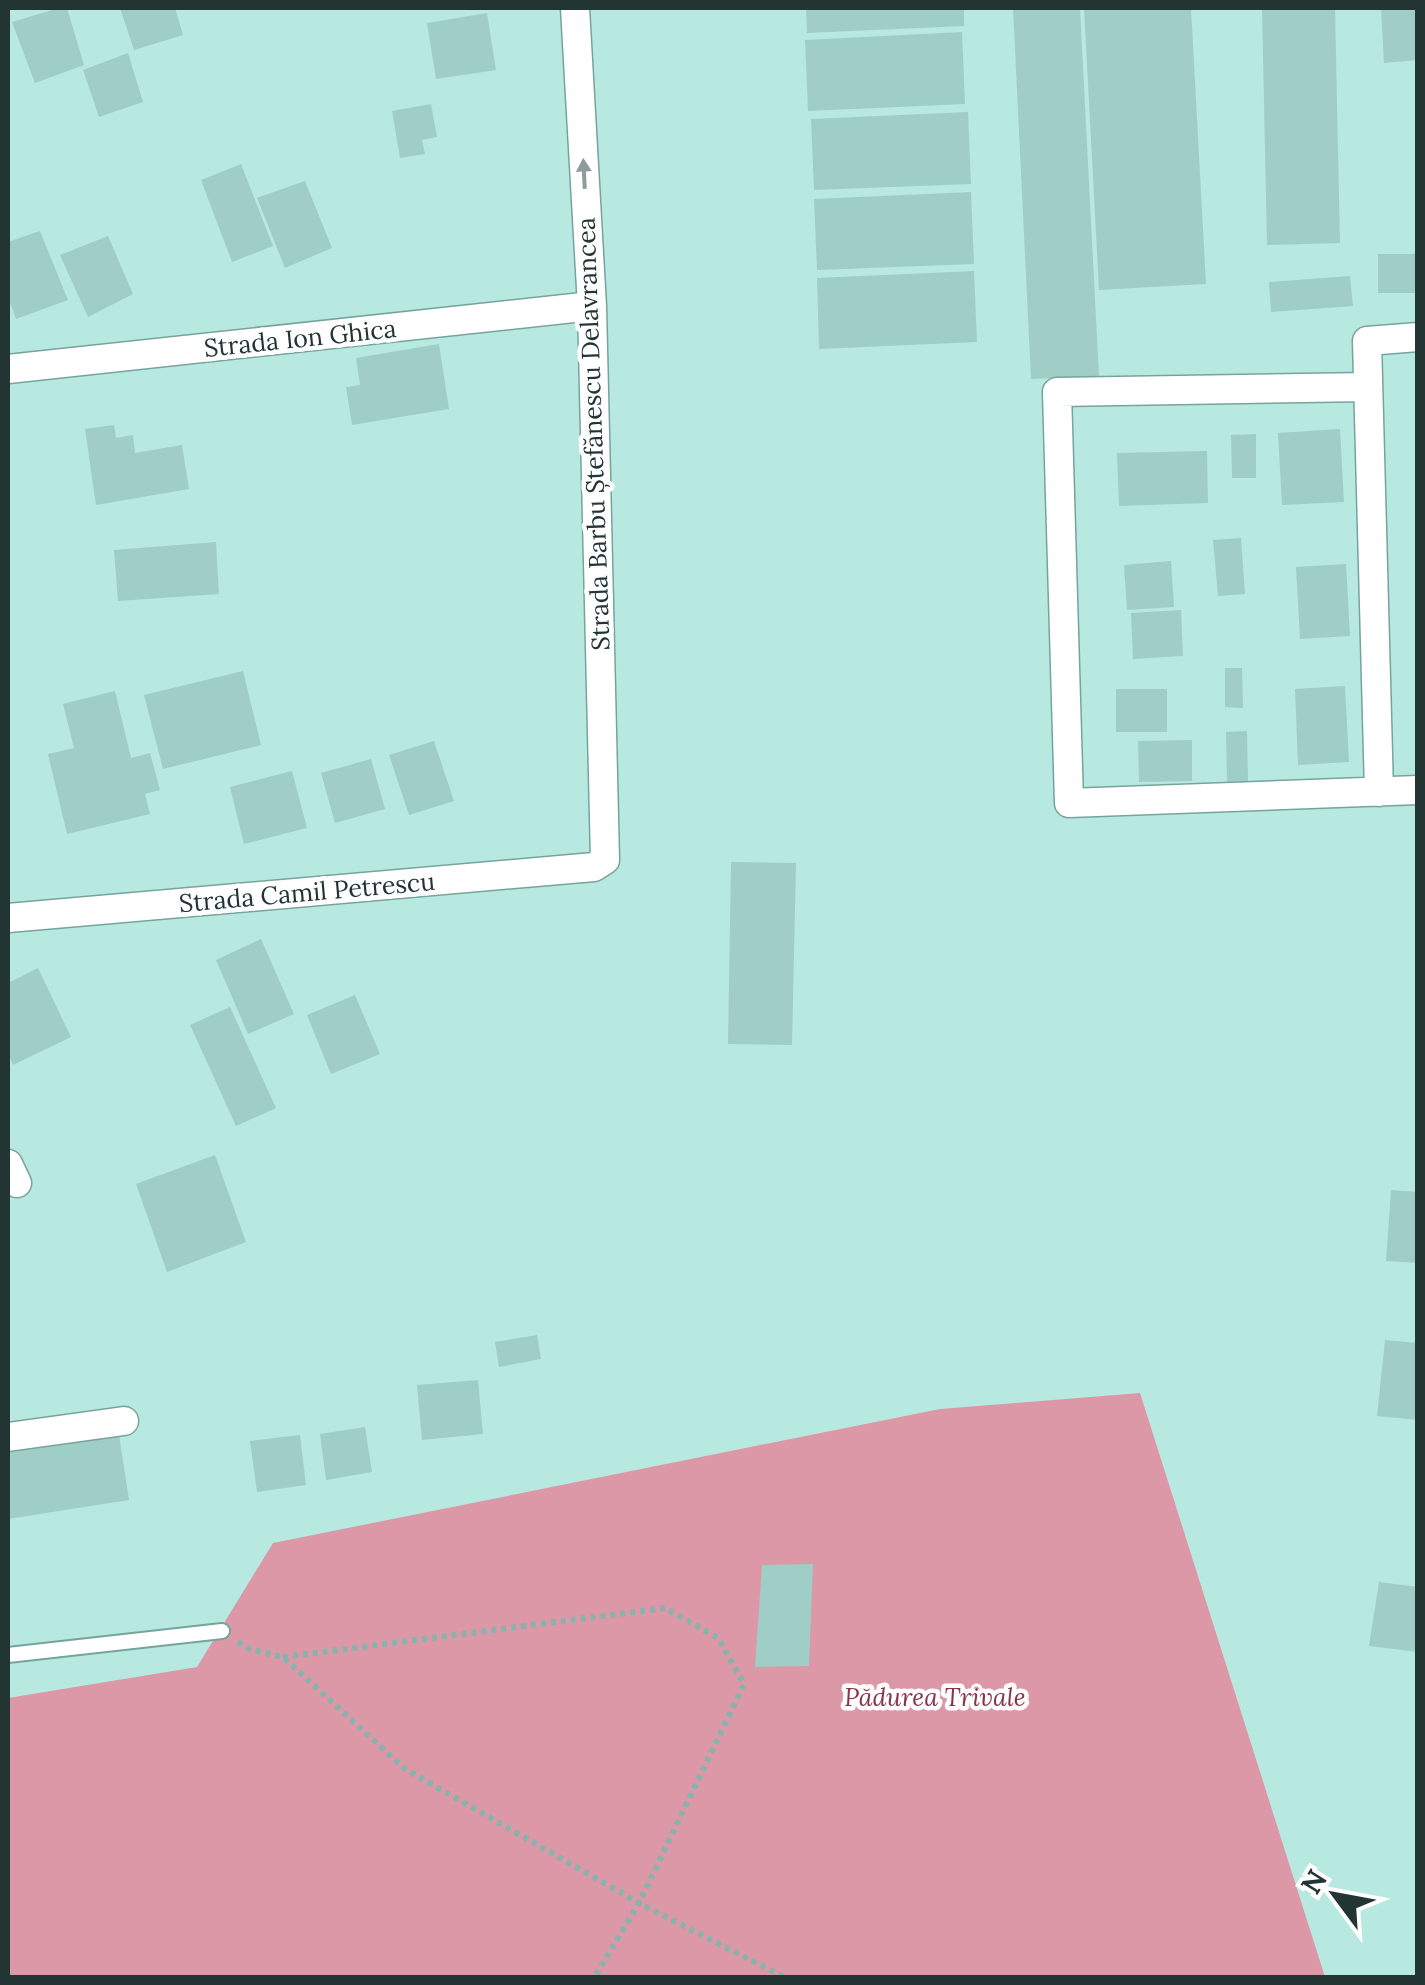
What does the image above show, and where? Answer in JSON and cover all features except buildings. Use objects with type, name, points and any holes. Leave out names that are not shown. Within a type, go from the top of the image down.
[{"type":"street","name":"Strada Barbu Ștefănescu Delavrancea","points":[[574,8],[592,306],[605,860]]},
{"type":"street","name":"Strada Ion Ghica","points":[[8,369],[592,306]]},
{"type":"street","points":[[1379,792],[1367,341],[1418,337]]},
{"type":"street","points":[[1368,386],[1057,392],[1069,803],[1418,790]]},
{"type":"street","name":"Strada Camil Petrescu","points":[[8,918],[594,867],[605,860]]},
{"type":"street","points":[[8,1437],[124,1421]]},
{"type":"lane","points":[[8,1654],[222,1631]]},
{"type":"path","points":[[222,1631],[248,1649],[283,1657],[665,1608],[718,1638],[744,1684],[640,1903],[594,1978]]},
{"type":"path","points":[[283,1657],[405,1769],[640,1903],[786,1978]]},
{"type":"green space","name":"Pădurea Trivale","points":[[1140,1393],[1325,1977],[8,1978],[8,1698],[197,1667],[273,1543],[940,1409]]}]
